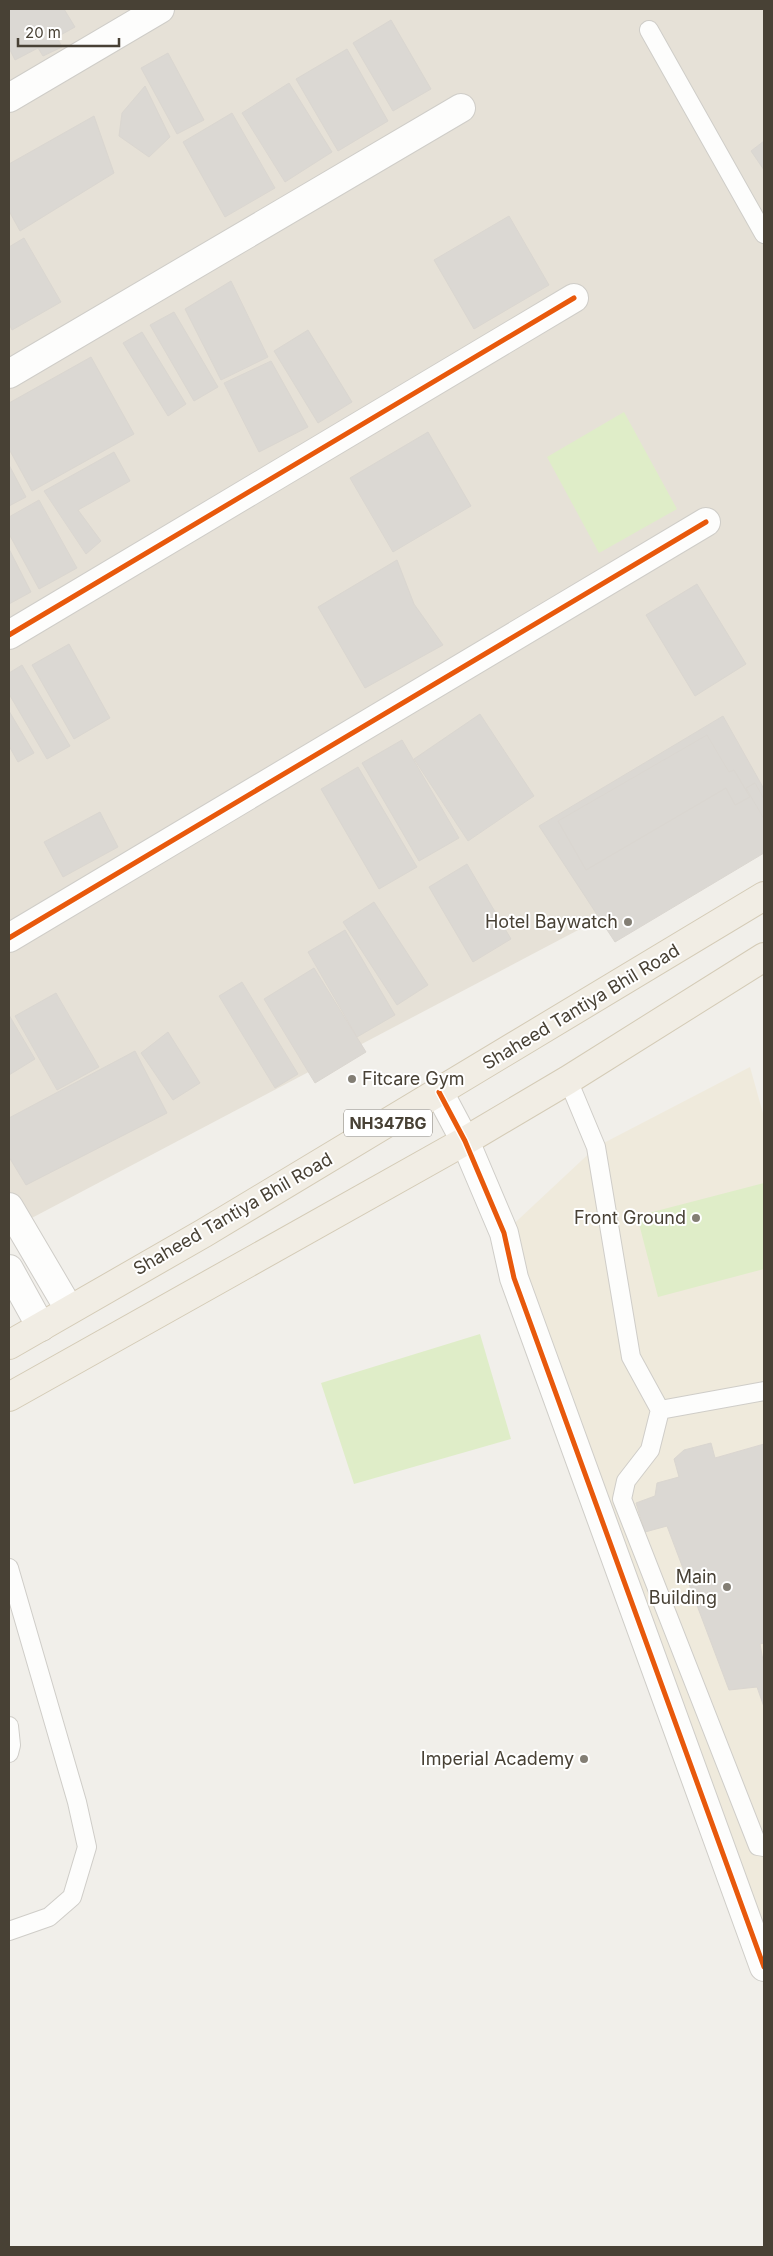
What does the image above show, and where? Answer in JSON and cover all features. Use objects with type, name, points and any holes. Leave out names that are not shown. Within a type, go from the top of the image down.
[{"type":"main road","name":"Shaheed Tantiya Bhil Road","points":[[9,1345],[204,1233],[764,896]]},
{"type":"main road","name":"NH347BG","points":[[10,1393],[465,1141],[568,1080],[764,958]]},
{"type":"street","points":[[9,98],[160,9]]},
{"type":"street","points":[[9,374],[461,108]]},
{"type":"street","points":[[9,635],[574,298]]},
{"type":"street","points":[[9,938],[706,522]]},
{"type":"street","points":[[439,1092],[465,1141],[504,1233],[514,1278],[764,1967]]},
{"type":"street","points":[[9,1207],[69,1310]]},
{"type":"street","points":[[9,1269],[41,1326]]},
{"type":"lane","points":[[649,30],[764,234]]},
{"type":"lane","points":[[568,1080],[596,1147],[631,1357],[660,1410],[650,1450],[626,1481],[622,1499],[758,1846],[764,1847]]},
{"type":"lane","points":[[660,1410],[764,1391]]},
{"type":"lane","points":[[9,1568],[77,1802],[87,1847],[72,1897],[49,1917],[9,1931]]},
{"type":"lane","points":[[9,1726],[9,1753]]},
{"type":"shaded area","points":[[9,9],[764,9],[764,832],[9,1230]]},
{"type":"shaded area","points":[[750,1067],[764,1117],[764,1967],[504,1233],[596,1147]]},
{"type":"green space","points":[[624,412],[677,509],[599,553],[547,457]]},
{"type":"green space","points":[[764,1183],[764,1269],[658,1297],[637,1216]]},
{"type":"green space","points":[[480,1334],[511,1439],[354,1484],[321,1383]]},
{"type":"building","points":[[9,9],[64,9],[75,27],[57,37],[62,47],[43,56],[38,48],[15,60],[9,48]]},
{"type":"building","points":[[391,20],[431,89],[393,111],[353,43]]},
{"type":"building","points":[[347,49],[388,121],[338,151],[296,79]]},
{"type":"building","points":[[168,53],[204,120],[177,134],[141,68]]},
{"type":"building","points":[[289,83],[332,152],[285,182],[242,113]]},
{"type":"building","points":[[145,86],[170,137],[149,157],[119,136],[122,113]]},
{"type":"building","points":[[232,113],[275,188],[225,217],[183,142]]},
{"type":"building","points":[[94,116],[114,173],[20,231],[9,211],[9,164]]},
{"type":"building","points":[[764,141],[764,170],[751,151]]},
{"type":"building","points":[[509,216],[549,285],[474,329],[434,260]]},
{"type":"building","points":[[24,238],[61,302],[12,330],[9,324],[9,247]]},
{"type":"building","points":[[231,281],[268,357],[221,380],[185,309]]},
{"type":"building","points":[[174,312],[218,387],[194,401],[150,325]]},
{"type":"building","points":[[308,330],[352,402],[318,423],[274,351]]},
{"type":"building","points":[[142,332],[186,404],[168,416],[123,343]]},
{"type":"building","points":[[91,357],[134,434],[32,491],[9,449],[9,403]]},
{"type":"building","points":[[271,361],[308,427],[259,452],[224,383]]},
{"type":"building","points":[[428,432],[471,506],[393,552],[350,478]]},
{"type":"building","points":[[114,452],[130,481],[78,510],[101,541],[86,554],[44,491]]},
{"type":"building","points":[[9,465],[26,497],[9,506]]},
{"type":"building","points":[[39,500],[77,568],[39,589],[9,534],[9,517]]},
{"type":"building","points":[[9,549],[31,592],[9,604]]},
{"type":"building","points":[[397,560],[414,604],[443,645],[365,688],[318,607]]},
{"type":"building","points":[[697,584],[746,664],[695,696],[646,615]]},
{"type":"building","points":[[69,644],[110,718],[74,739],[32,665]]},
{"type":"building","points":[[22,665],[70,746],[47,759],[9,694],[9,673]]},
{"type":"building","points":[[9,711],[34,753],[18,762],[9,746]]},
{"type":"building","points":[[480,714],[534,796],[468,841],[414,759]]},
{"type":"building","points":[[723,716],[764,789],[764,853],[615,942],[539,826]]},
{"type":"building","points":[[707,735],[729,772],[734,770],[750,797],[735,805],[726,788],[586,870],[558,821]]},
{"type":"building","points":[[402,740],[459,838],[419,861],[362,763]]},
{"type":"building","points":[[358,767],[417,867],[379,889],[321,789]]},
{"type":"building","points":[[755,783],[764,799],[764,819],[746,788]]},
{"type":"building","points":[[100,812],[118,847],[63,877],[44,842]]},
{"type":"building","points":[[467,864],[511,939],[473,962],[429,887]]},
{"type":"building","points":[[374,902],[428,985],[397,1005],[343,922]]},
{"type":"building","points":[[345,930],[395,1015],[357,1037],[308,952]]},
{"type":"building","points":[[314,968],[366,1052],[315,1083],[264,999]]},
{"type":"building","points":[[242,982],[298,1074],[275,1088],[219,996]]},
{"type":"building","points":[[56,993],[99,1067],[57,1090],[15,1016]]},
{"type":"building","points":[[9,1015],[35,1059],[9,1075]]},
{"type":"building","points":[[168,1032],[200,1083],[173,1100],[141,1053]]},
{"type":"building","points":[[135,1051],[167,1113],[26,1185],[9,1157],[9,1118]]},
{"type":"building","name":"Main Building","points":[[711,1443],[715,1458],[764,1444],[764,1643],[760,1644],[764,1666],[764,1707],[757,1687],[729,1690],[667,1526],[645,1532],[636,1503],[655,1496],[657,1483],[679,1477],[674,1459],[684,1450]]},
{"type":"cycle path","points":[[9,635],[574,298]]},
{"type":"cycle path","points":[[9,938],[706,522]]},
{"type":"cycle path","points":[[439,1092],[465,1141],[504,1233],[514,1278],[764,1967]]},
{"type":"place","name":"Hotel Baywatch","points":[[628,922]]},
{"type":"place","name":"Fitcare Gym","points":[[352,1079]]},
{"type":"place","name":"Front Ground","points":[[696,1218]]},
{"type":"place","name":"Main Building","points":[[727,1587]]},
{"type":"place","name":"Imperial Academy","points":[[584,1759]]}]
